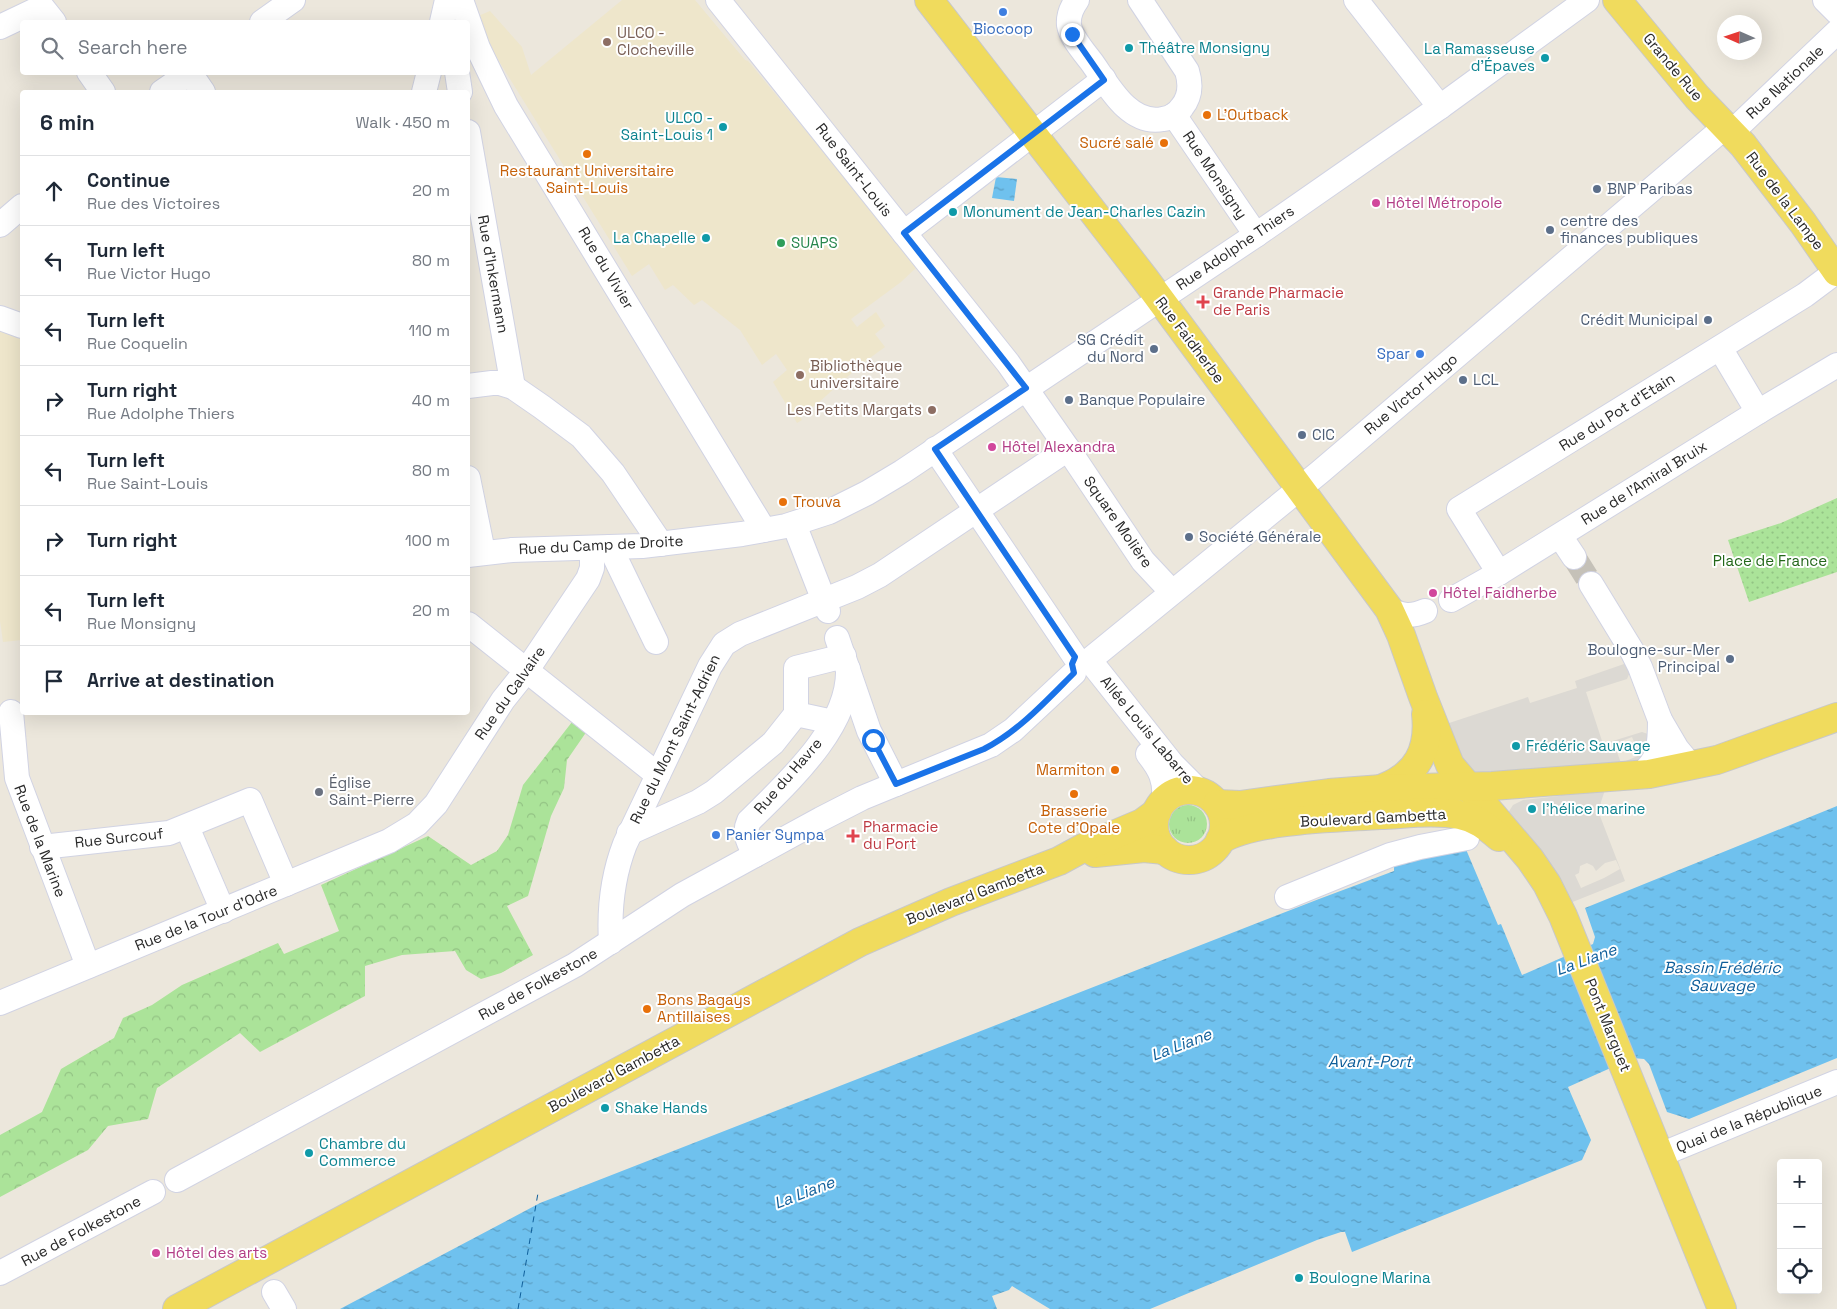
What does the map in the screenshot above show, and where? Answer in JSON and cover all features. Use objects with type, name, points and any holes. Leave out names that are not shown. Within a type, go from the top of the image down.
[{"type":"main road","name":"Rue Faidherbe","points":[[929,0],[1159,299],[1389,609],[1401,635],[1422,698],[1447,760],[1540,873]]},
{"type":"main road","name":"Grande Rue","points":[[1617,0],[1697,97],[1729,129]]},
{"type":"main road","name":"Rue de la Lampe","points":[[1729,129],[1783,196],[1837,271]]},
{"type":"main road","name":"Rue Faidherbe","points":[[1382,788],[1400,781],[1411,772],[1418,761],[1426,734],[1426,717],[1422,698]]},
{"type":"main road","points":[[1507,832],[1502,812],[1506,804],[1512,799],[1542,788],[1574,780],[1639,775],[1691,766],[1730,756],[1837,717]]},
{"type":"main road","name":"Boulevard Gambetta","points":[[1208,798],[1240,805],[1382,788],[1467,786],[1574,780]]},
{"type":"main road","points":[[1183,791],[1208,798],[1222,816],[1224,824],[1220,840],[1208,854],[1196,859],[1180,858],[1165,850],[1150,848],[1096,852],[1060,861],[1083,848],[1142,823],[1170,795],[1183,791]]},
{"type":"main road","points":[[1160,806],[1154,821],[1155,834],[1165,850]]},
{"type":"main road","name":"Boulevard Gambetta","points":[[1220,840],[1240,831],[1284,823],[1392,815],[1451,813],[1470,818],[1486,826],[1540,873]]},
{"type":"main road","name":"Boulevard Gambetta","points":[[177,1309],[860,942],[950,902],[1060,861]]},
{"type":"main road","name":"Pont Marguet","points":[[1540,873],[1556,900],[1568,926],[1722,1309]]},
{"type":"street","points":[[265,20],[293,0]]},
{"type":"street","points":[[442,20],[447,0]]},
{"type":"street","name":"Rue du Vivier","points":[[461,0],[468,20]]},
{"type":"street","name":"Rue Saint-Louis","points":[[718,0],[1026,388]]},
{"type":"street","name":"Rue Monsigny","points":[[1077,0],[1070,11],[1070,27],[1104,80],[1124,105],[1137,116],[1159,120],[1174,115],[1186,100],[1190,90],[1190,80],[1187,71],[1140,0]]},
{"type":"street","points":[[1356,0],[1440,107]]},
{"type":"street","name":"Rue Adolphe Thiers","points":[[794,524],[829,512],[867,493],[935,449],[1256,235],[1440,107],[1587,0]]},
{"type":"street","points":[[1825,0],[1837,12]]},
{"type":"street","points":[[28,20],[48,15]]},
{"type":"street","points":[[0,27],[20,22]]},
{"type":"street","name":"Rue du Vivier","points":[[470,25],[478,48],[506,106],[764,530]]},
{"type":"street","name":"Rue Nationale","points":[[1729,129],[1837,32]]},
{"type":"street","points":[[470,69],[482,75],[506,106]]},
{"type":"street","points":[[91,75],[102,90]]},
{"type":"street","points":[[165,90],[187,75]]},
{"type":"street","points":[[191,75],[202,90]]},
{"type":"street","points":[[424,90],[428,75]]},
{"type":"street","points":[[457,75],[460,90]]},
{"type":"street","points":[[904,233],[1104,80]]},
{"type":"street","name":"Rue Monsigny","points":[[1174,115],[1256,235]]},
{"type":"street","name":"Rue Victor Hugo","points":[[896,784],[984,749],[1013,730],[1084,666],[1172,592],[1300,488],[1729,129]]},
{"type":"street","name":"Rue d'Inkermann","points":[[470,143],[513,387]]},
{"type":"street","points":[[0,225],[20,208]]},
{"type":"street","name":"Rue du Pot d'Etain","points":[[1499,573],[1459,509],[1805,295],[1837,271]]},
{"type":"street","points":[[0,318],[20,325]]},
{"type":"street","points":[[1720,348],[1758,412]]},
{"type":"street","name":"Rue de l'Amiral Bruix","points":[[1451,600],[1560,536],[1758,412],[1837,365]]},
{"type":"street","points":[[470,386],[492,383],[513,387],[556,417],[589,444],[613,473],[661,544]]},
{"type":"street","name":"Square Molière","points":[[1026,388],[1140,556],[1172,592]]},
{"type":"street","points":[[935,449],[1084,666]]},
{"type":"street","name":"Rue du Mont Saint-Adrien","points":[[611,942],[610,916],[615,881],[622,852],[719,649],[734,636],[771,621],[826,606],[880,575],[1068,449]]},
{"type":"street","points":[[470,500],[475,554]]},
{"type":"street","points":[[794,524],[826,606]]},
{"type":"street","name":"Rue du Camp de Droite","points":[[475,554],[512,550],[601,548],[661,544],[794,524]]},
{"type":"street","points":[[1560,536],[1574,557]]},
{"type":"street","points":[[601,548],[656,642]]},
{"type":"street","name":"Rue du Calvaire","points":[[410,829],[424,818],[436,804],[504,700],[527,670],[588,579],[601,548]]},
{"type":"street","points":[[1591,584],[1634,656],[1660,720],[1677,749],[1691,766]]},
{"type":"street","points":[[1389,609],[1396,613],[1408,615],[1425,611]]},
{"type":"street","points":[[470,626],[658,775]]},
{"type":"street","points":[[629,834],[698,802],[714,792],[773,743],[796,714],[796,668],[843,654],[869,731],[896,784]]},
{"type":"street","name":"Rue du Havre","points":[[755,855],[746,836],[749,821],[806,760],[833,722],[845,695],[848,680],[843,654]]},
{"type":"street","name":"Allée Louis Labarre","points":[[1084,666],[1172,764],[1208,798]]},
{"type":"street","name":"Allée Louis Labarre","points":[[1084,666],[1158,766],[1165,784],[1160,806]]},
{"type":"street","name":"Rue de la Marine","points":[[11,712],[17,778],[88,966]]},
{"type":"street","points":[[796,714],[833,722]]},
{"type":"street","points":[[1639,775],[1652,764],[1657,754],[1660,738],[1660,720]]},
{"type":"street","name":"Rue de Folkestone","points":[[177,1180],[575,965],[682,895],[854,802],[896,784]]},
{"type":"street","name":"Rue Surcouf","points":[[42,847],[160,835],[187,827],[250,800],[286,884]]},
{"type":"street","points":[[187,827],[223,911]]},
{"type":"street","name":"Rue de la Tour d'Odre","points":[[0,1002],[223,911],[389,840],[410,829]]},
{"type":"street","points":[[1286,897],[1390,855],[1467,838]]},
{"type":"street","name":"Quai de la République","points":[[1660,1155],[1837,1082]]},
{"type":"street","name":"Rue de Folkestone","points":[[3,1273],[153,1192]]},
{"type":"shaded area","points":[[622,0],[695,0],[918,266],[901,282],[851,319],[857,327],[876,312],[885,326],[875,334],[885,347],[800,416],[802,420],[797,423],[773,382],[787,370],[776,354],[762,365],[740,330],[702,300],[694,305],[673,285],[665,290],[649,264],[632,276],[489,45],[478,16],[490,11],[522,47],[531,75]]},
{"type":"shaded area","points":[[0,331],[20,337],[20,640],[3,642],[0,621]]},
{"type":"shaded area","points":[[1627,664],[1630,672],[1627,679],[1586,692],[1603,744],[1642,732],[1651,735],[1643,761],[1621,763],[1463,777],[1440,726],[1528,697],[1530,703],[1577,688],[1575,681]],"holes":[[[1632,737],[1640,755],[1621,763],[1614,744]]]},
{"type":"shaded area","points":[[1606,787],[1601,802],[1600,816],[1625,881],[1565,905],[1508,813],[1513,805],[1523,800],[1559,796],[1576,790]],"holes":[[[1616,860],[1620,869],[1581,888],[1575,875],[1579,873],[1580,866],[1587,863],[1593,866],[1596,871],[1605,863]]]},
{"type":"green space","name":"Place de France","points":[[1837,498],[1837,572],[1749,602],[1728,540],[1781,523]]},
{"type":"green space","points":[[572,722],[587,731],[567,760],[564,788],[551,816],[528,896],[507,906],[533,955],[501,973],[481,979],[466,970],[455,951],[402,955],[365,966],[365,996],[260,1052],[240,1033],[157,1088],[148,1119],[108,1126],[88,1150],[0,1197],[0,1135],[42,1112],[61,1069],[114,1038],[123,1018],[152,1005],[182,985],[278,943],[284,954],[339,931],[321,885],[428,836],[471,865],[497,851],[508,835],[523,785]]},
{"type":"green space","points":[[1188,805],[1202,810],[1207,824],[1202,838],[1188,843],[1174,838],[1169,824],[1174,810]]},
{"type":"water","points":[[996,177],[1017,179],[1014,201],[992,198]]},
{"type":"water","name":"Avant-Port","points":[[1837,806],[1837,1058],[1689,1119],[1667,1112],[1649,1064],[1644,1059],[1633,1058],[1568,1087],[1591,1140],[1582,1160],[1352,1252],[1345,1232],[1341,1232],[1317,1240],[1150,1309],[1050,1309],[1012,1286],[1009,1290],[992,1296],[997,1309],[340,1309],[540,1203],[1394,871],[1394,863],[1465,847],[1498,925],[1501,924],[1522,975],[1593,944],[1595,937],[1585,908]]},
{"type":"ferry route","points":[[518,1309],[538,1193]]},
{"type":"tunnel","points":[[1574,557],[1591,584]]},
{"type":"place","name":"Biocoop","points":[[1003,12]]},
{"type":"place","name":"ULCO - Clocheville","points":[[607,42]]},
{"type":"place","name":"Théâtre Monsigny","points":[[1129,48]]},
{"type":"place","name":"La Ramasseuse d'Épaves","points":[[1545,58]]},
{"type":"place","name":"L'Outback","points":[[1207,115]]},
{"type":"place","name":"ULCO - Saint-Louis 1","points":[[723,127]]},
{"type":"place","name":"Sucré salé","points":[[1164,143]]},
{"type":"place","name":"Restaurant Universitaire Saint-Louis","points":[[587,154]]},
{"type":"place","name":"BNP Paribas","points":[[1597,189]]},
{"type":"place","name":"Hôtel Métropole","points":[[1376,203]]},
{"type":"place","name":"Monument de Jean-Charles Cazin","points":[[953,212]]},
{"type":"place","name":"centre des finances publiques","points":[[1550,230]]},
{"type":"place","name":"La Chapelle","points":[[706,238]]},
{"type":"place","name":"SUAPS","points":[[781,243]]},
{"type":"place","name":"Grande Pharmacie de Paris","points":[[1203,302]]},
{"type":"place","name":"Crédit Municipal","points":[[1708,320]]},
{"type":"place","name":"SG Crédit du Nord","points":[[1154,349]]},
{"type":"place","name":"Spar","points":[[1420,354]]},
{"type":"place","name":"Bibliothèque universitaire","points":[[800,375]]},
{"type":"place","name":"LCL","points":[[1463,380]]},
{"type":"place","name":"Banque Populaire","points":[[1069,400]]},
{"type":"place","name":"Les Petits Margats","points":[[932,410]]},
{"type":"place","name":"CIC","points":[[1302,435]]},
{"type":"place","name":"Hôtel Alexandra","points":[[992,447]]},
{"type":"place","name":"Trouva","points":[[783,502]]},
{"type":"place","name":"Société Générale","points":[[1189,537]]},
{"type":"place","name":"Hôtel Faidherbe","points":[[1433,593]]},
{"type":"place","name":"Boulogne-sur-Mer Principal","points":[[1730,659]]},
{"type":"place","name":"Frédéric Sauvage","points":[[1516,746]]},
{"type":"place","name":"Marmiton","points":[[1115,770]]},
{"type":"place","name":"Église Saint-Pierre","points":[[319,792]]},
{"type":"place","name":"Brasserie Cote d'Opale","points":[[1074,794]]},
{"type":"place","name":"l'hélice marine","points":[[1532,809]]},
{"type":"place","name":"Panier Sympa","points":[[716,835]]},
{"type":"place","name":"Pharmacie du Port","points":[[853,836]]},
{"type":"place","name":"Bons Bagays Antillaises","points":[[647,1009]]},
{"type":"place","name":"Shake Hands","points":[[605,1108]]},
{"type":"place","name":"Chambre du Commerce","points":[[309,1153]]},
{"type":"place","name":"Hôtel des arts","points":[[156,1253]]},
{"type":"place","name":"Boulogne Marina","points":[[1299,1278]]},
{"type":"route","points":[[873,740],[896,784],[997,742],[1013,730],[1074,673],[1072,661],[1075,657],[935,449],[1026,388],[904,233],[1104,80],[1072,34]]},
{"type":"water label","name":"La Liane","points":[[1586,959]]},
{"type":"water label","name":"Bassin Frédéric Sauvage","points":[[1722,976]]},
{"type":"water label","name":"La Liane","points":[[1181,1044]]},
{"type":"water label","name":"La Liane","points":[[804,1192]]}]
